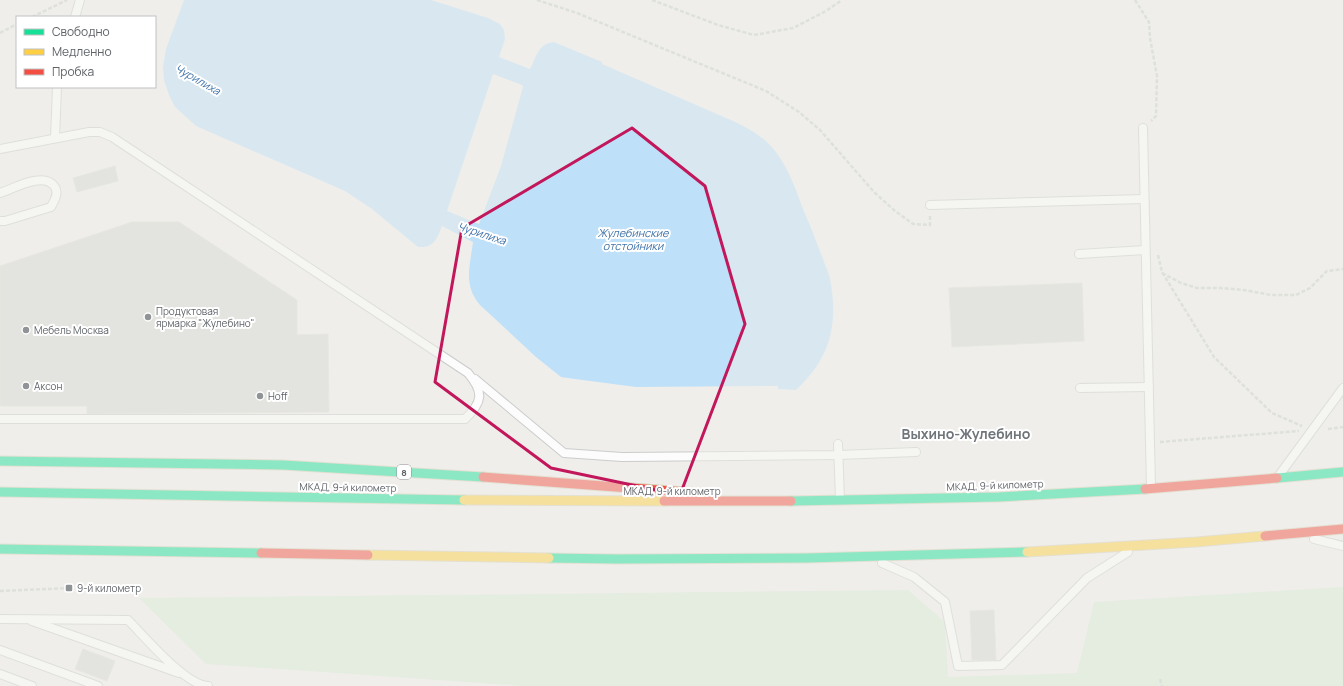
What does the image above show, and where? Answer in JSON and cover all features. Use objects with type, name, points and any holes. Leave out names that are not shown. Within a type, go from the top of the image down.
[{"type":"main road","name":"8","points":[[0,461],[283,465],[489,477],[806,501]]},
{"type":"main road","name":"МКАД, 9-й километр","points":[[0,492],[617,502],[806,501],[1003,497],[1151,488],[1343,472]]},
{"type":"main road","points":[[0,548],[617,559],[866,556],[1005,553],[1196,542],[1343,529]]},
{"type":"lane","points":[[75,16],[80,0]]},
{"type":"lane","points":[[55,138],[57,88]]},
{"type":"lane","points":[[1143,128],[1151,488]]},
{"type":"lane","points":[[0,150],[55,138],[95,132],[100,132],[112,137],[468,373],[564,453],[622,457],[838,455],[916,452]]},
{"type":"lane","points":[[0,193],[36,180],[43,179],[52,182],[57,190],[56,198],[51,207],[5,221],[0,221]]},
{"type":"lane","points":[[930,205],[1144,199]]},
{"type":"lane","points":[[1079,254],[1145,250]]},
{"type":"lane","points":[[0,419],[464,419],[474,410],[480,398],[477,384],[468,373]]},
{"type":"lane","points":[[1080,388],[1149,387]]},
{"type":"lane","points":[[1277,478],[1343,388]]},
{"type":"lane","points":[[838,444],[840,500]]},
{"type":"lane","points":[[1292,534],[1343,546]]},
{"type":"lane","points":[[866,556],[914,577],[945,602],[958,666],[995,665],[1002,664],[1087,578],[1139,545]]},
{"type":"lane","points":[[0,619],[128,620],[181,674]]},
{"type":"lane","points":[[25,619],[181,674],[201,686],[208,686]]},
{"type":"lane","points":[[0,650],[98,686]]},
{"type":"lane","points":[[0,674],[14,683],[32,686]]},
{"type":"path","points":[[34,16],[67,0]]},
{"type":"path","points":[[536,0],[577,13],[766,91],[799,112],[820,130],[874,192],[894,212],[914,224],[930,225],[930,205]]},
{"type":"path","points":[[652,0],[718,25],[754,35],[793,28],[826,11],[842,0]]},
{"type":"path","points":[[1135,0],[1149,22],[1150,38],[1157,76],[1156,116],[1143,128]]},
{"type":"path","points":[[0,33],[16,25]]},
{"type":"path","points":[[1157,250],[1162,272],[1214,357],[1272,414],[1312,430]]},
{"type":"path","points":[[1162,272],[1181,283],[1197,288],[1244,290],[1271,295],[1296,295],[1310,288],[1327,271],[1343,269]]},
{"type":"path","points":[[1150,443],[1343,427]]},
{"type":"path","points":[[0,591],[69,588]]},
{"type":"path","points":[[1160,680],[1162,686]]},
{"type":"highlighted area","points":[[632,128],[705,186],[745,324],[680,495],[551,468],[435,382],[462,228]]},
{"type":"green space","points":[[1343,587],[1343,686],[524,686],[206,664],[139,598],[908,590],[945,622],[948,677],[1077,673],[1094,602]]},
{"type":"water","name":"Жулебинские отстойники","points":[[184,0],[431,0],[488,18],[500,24],[504,30],[505,39],[499,57],[530,69],[541,48],[544,45],[554,42],[733,121],[765,140],[781,159],[798,195],[829,274],[833,295],[833,311],[829,340],[824,353],[808,378],[796,390],[778,389],[778,386],[636,387],[561,377],[536,357],[480,305],[475,298],[471,290],[469,275],[473,242],[442,226],[434,242],[428,246],[418,247],[372,209],[345,191],[196,126],[175,107],[169,95],[164,80],[163,67],[166,49]],"holes":[[[493,74],[522,85],[523,87],[501,166],[479,224],[447,211]]]},
{"type":"building","points":[[115,166],[118,181],[77,192],[73,178]]},
{"type":"building","name":"Продуктовая ярмарка \"Жулебино\"","points":[[132,222],[179,222],[297,300],[297,335],[328,334],[329,412],[87,414],[87,406],[0,406],[0,266]]},
{"type":"building","points":[[1082,283],[1084,341],[952,347],[949,288]]},
{"type":"building","points":[[994,610],[996,660],[972,660],[970,611]]},
{"type":"building","points":[[83,649],[115,661],[107,681],[75,669]]},
{"type":"traffic: fast","points":[[0,461],[283,465],[483,477]]},
{"type":"traffic: fast","points":[[1277,478],[1343,472]]},
{"type":"traffic: fast","points":[[791,501],[999,497],[1145,489]]},
{"type":"traffic: fast","points":[[0,492],[464,500]]},
{"type":"traffic: fast","points":[[0,549],[261,553]]},
{"type":"traffic: fast","points":[[549,558],[807,558],[1027,552]]},
{"type":"traffic: slow","points":[[464,500],[664,501]]},
{"type":"traffic: slow","points":[[1027,552],[1196,542],[1265,536]]},
{"type":"traffic: slow","points":[[368,555],[549,558]]},
{"type":"traffic: jam","points":[[483,477],[697,493]]},
{"type":"traffic: jam","points":[[1145,489],[1277,478]]},
{"type":"traffic: jam","points":[[664,501],[791,501]]},
{"type":"traffic: jam","points":[[1265,536],[1343,529]]},
{"type":"traffic: jam","points":[[261,553],[368,555]]},
{"type":"place","name":"Продуктовая ярмарка \"Жулебино\"","points":[[148,317]]},
{"type":"place","name":"Мебель Москва","points":[[26,330]]},
{"type":"place","name":"Аксон","points":[[26,386]]},
{"type":"place","name":"Hoff","points":[[260,396]]},
{"type":"place","name":"9-й километр","points":[[69,588]]},
{"type":"district","name":"Выхино-Жулебино","points":[[966,433]]},
{"type":"water label","name":"Чурилиха","points":[[198,79]]},
{"type":"water label","name":"Чурилиха","points":[[482,233]]}]
